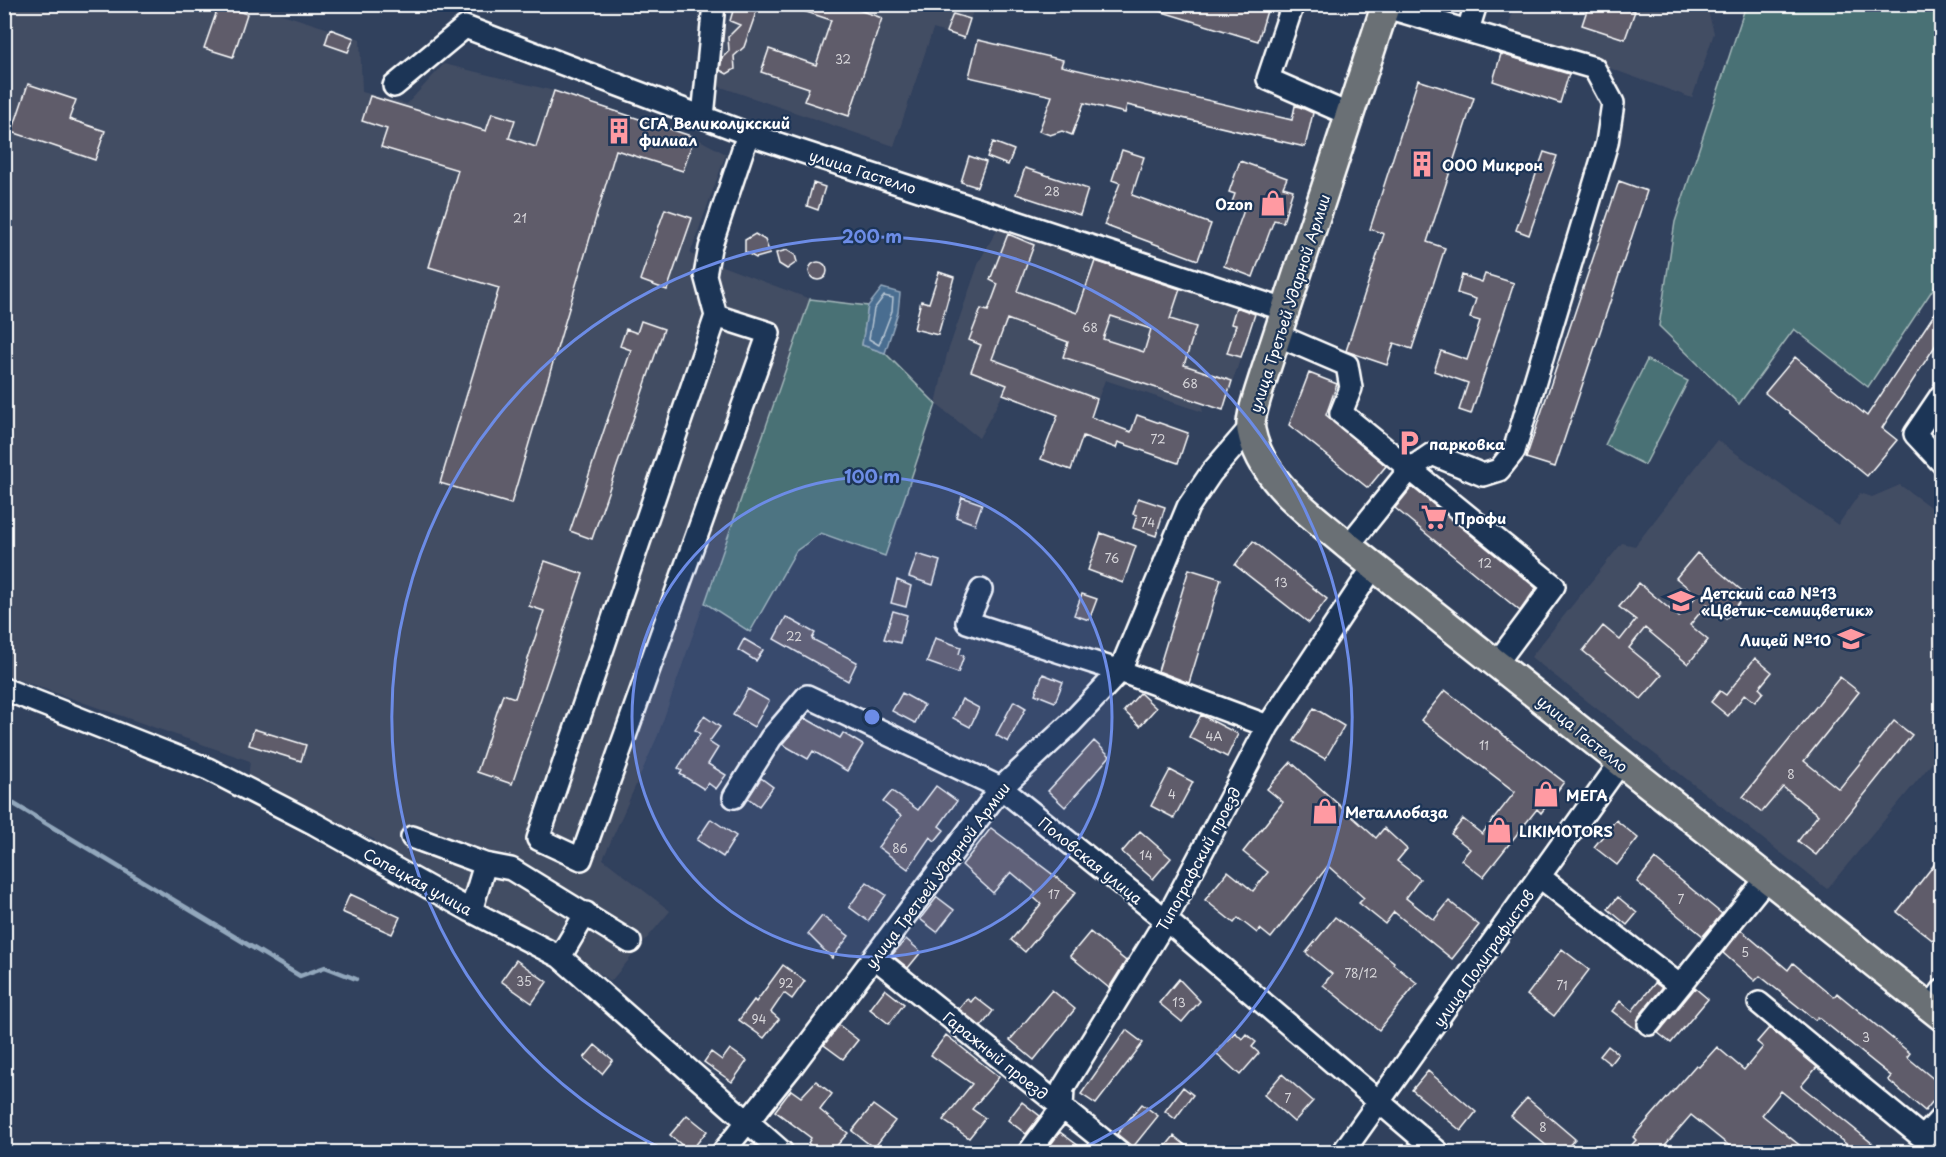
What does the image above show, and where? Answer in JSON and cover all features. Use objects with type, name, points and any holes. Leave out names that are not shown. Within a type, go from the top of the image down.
[{"type":"main road","name":"улица Третьей Ударной Армии","points":[[1250,428],[1285,310],[1386,6]]},
{"type":"main road","name":"улица Гастелло","points":[[1250,428],[1264,463],[1282,489],[1348,546],[1767,879],[1937,1005]]},
{"type":"street","points":[[703,117],[714,4]]},
{"type":"street","points":[[1293,4],[1268,79],[1350,115]]},
{"type":"street","points":[[1468,30],[1476,4]]},
{"type":"street","points":[[1348,546],[1410,469],[1432,454],[1483,475],[1499,470],[1514,451],[1607,143],[1613,103],[1594,68],[1386,6]]},
{"type":"street","name":"улица Гастелло","points":[[394,86],[465,27],[748,134],[1285,310]]},
{"type":"street","points":[[716,316],[769,333],[580,859],[538,839],[716,316],[705,275],[710,248],[748,134]]},
{"type":"street","points":[[1277,335],[1347,365],[1351,388],[1341,413],[1554,586],[1496,664]]},
{"type":"street","points":[[1941,394],[1915,434],[1941,463]]},
{"type":"street","name":"улица Третьей Ударной Армии","points":[[723,1152],[1001,788],[1070,724],[1120,672],[1188,507],[1211,473],[1250,428]]},
{"type":"street","name":"Типографский проезд","points":[[1029,1152],[1062,1108],[1063,1088],[1166,920],[1268,726],[1374,566]]},
{"type":"street","points":[[981,590],[966,622],[1120,672],[1268,726]]},
{"type":"street","name":"Сопецкая улица","points":[[4,689],[208,769],[315,824],[471,911],[560,957],[746,1124],[782,1152]]},
{"type":"street","name":"Половская улица","points":[[734,797],[771,738],[807,696],[1001,788],[1166,920],[1438,1152]]},
{"type":"street","name":"улица Полиграфистов","points":[[1343,1152],[1381,1103],[1620,763]]},
{"type":"street","points":[[412,837],[485,864],[511,869],[630,942]]},
{"type":"street","points":[[471,911],[485,864]]},
{"type":"street","points":[[1540,877],[1679,985]]},
{"type":"street","points":[[1649,1024],[1767,879]]},
{"type":"street","points":[[560,957],[586,914]]},
{"type":"street","name":"Гаражный проезд","points":[[874,957],[1118,1152]]},
{"type":"street","points":[[1759,1003],[1923,1138],[1941,1117]]},
{"type":"shaded area","points":[[1706,4],[1714,33],[1692,98],[1507,31],[1515,5]]},
{"type":"shaded area","points":[[5,5],[254,5],[360,39],[362,92],[407,104],[444,64],[554,91],[694,137],[726,154],[690,254],[810,299],[658,735],[603,859],[670,911],[611,981],[532,928],[371,849],[375,840],[248,780],[250,761],[5,675]]},
{"type":"shaded area","points":[[733,5],[975,5],[964,38],[933,29],[894,146],[715,85],[713,65]]},
{"type":"shaded area","points":[[999,226],[1256,312],[1223,410],[1201,403],[1203,412],[1105,380],[1071,470],[1041,459],[1057,415],[1003,394],[979,438],[936,404],[947,354],[979,262]]},
{"type":"shaded area","points":[[1717,440],[1838,525],[1860,493],[1872,497],[1900,485],[1941,515],[1941,752],[1827,889],[1531,657],[1622,543],[1635,546]]},
{"type":"green space","points":[[1746,5],[1941,5],[1941,277],[1868,387],[1794,329],[1739,404],[1659,326],[1675,222]]},
{"type":"green space","points":[[810,299],[868,306],[862,345],[885,353],[936,404],[885,556],[821,533],[796,551],[750,632],[705,603]]},
{"type":"green space","points":[[1647,360],[1688,381],[1645,465],[1605,445]]},
{"type":"water","points":[[882,288],[900,293],[898,312],[885,353],[862,345],[868,306]]},
{"type":"building","points":[[735,4],[759,4],[744,47],[734,56],[735,69],[727,74],[720,70],[722,58],[729,51],[728,37],[740,25],[730,21]]},
{"type":"building","points":[[791,4],[842,4],[882,18],[849,116],[804,101],[809,88],[761,72],[769,49],[816,65],[831,20],[791,7]]},
{"type":"building","points":[[1149,4],[1269,4],[1258,41],[1149,8]]},
{"type":"building","points":[[1589,4],[1615,4],[1635,11],[1625,39],[1582,25]]},
{"type":"building","points":[[219,5],[247,14],[233,57],[204,48]]},
{"type":"building","points":[[953,14],[970,19],[964,38],[946,32]]},
{"type":"building","points":[[330,29],[354,38],[348,52],[325,44]]},
{"type":"building","points":[[978,40],[1063,60],[1061,66],[1292,120],[1295,106],[1300,107],[1313,113],[1305,147],[1127,105],[1125,113],[1084,103],[1072,135],[1062,131],[1050,135],[1039,131],[1052,96],[969,77]]},
{"type":"building","points":[[1501,54],[1569,74],[1560,103],[1493,81]]},
{"type":"building","name":"ООО Микрон","points":[[1418,80],[1474,98],[1427,242],[1445,248],[1412,349],[1394,343],[1387,365],[1346,351],[1384,234],[1370,229]]},
{"type":"building","points":[[28,84],[76,100],[69,119],[105,131],[95,160],[12,132]]},
{"type":"building","points":[[554,91],[694,137],[683,171],[616,150],[511,504],[440,483],[499,288],[429,267],[458,170],[381,147],[387,129],[362,121],[370,96],[486,131],[492,113],[515,120],[509,138],[536,147]]},
{"type":"building","points":[[993,142],[1014,150],[1008,165],[987,157]]},
{"type":"building","points":[[1122,150],[1144,157],[1132,195],[1211,224],[1198,260],[1104,225],[1120,183],[1112,180]]},
{"type":"building","points":[[1544,152],[1557,156],[1529,235],[1516,230]]},
{"type":"building","points":[[969,156],[986,162],[977,187],[961,182]]},
{"type":"building","points":[[1240,161],[1287,178],[1283,187],[1293,190],[1283,222],[1274,220],[1253,277],[1224,266],[1244,210],[1231,205],[1235,194],[1229,192]]},
{"type":"building","points":[[1025,168],[1088,189],[1080,215],[1016,194]]},
{"type":"building","points":[[1619,181],[1647,191],[1555,467],[1526,458]]},
{"type":"building","points":[[813,183],[825,187],[818,210],[807,206]]},
{"type":"building","points":[[665,209],[692,218],[667,290],[640,280]]},
{"type":"building","points":[[755,234],[765,240],[770,254],[756,258],[745,252],[745,240]]},
{"type":"building","points":[[1008,234],[1034,245],[1017,291],[1077,313],[1095,261],[1180,289],[1170,319],[1196,327],[1184,365],[1232,381],[1223,410],[1063,357],[1068,342],[1007,319],[992,359],[1097,399],[1091,417],[1131,432],[1137,415],[1188,433],[1178,463],[1118,442],[1116,448],[1083,436],[1071,470],[1041,459],[1058,415],[1003,394],[1007,385],[971,371],[981,345],[969,340],[981,309],[988,311],[998,284],[990,280]],"holes":[[[1111,316],[1151,329],[1144,352],[1103,339]]]},
{"type":"building","points":[[787,250],[795,255],[797,262],[787,269],[779,264],[776,253]]},
{"type":"building","points":[[818,262],[824,265],[827,271],[824,277],[818,280],[812,277],[809,271],[812,265]]},
{"type":"building","points":[[939,272],[954,277],[938,335],[914,329],[921,301],[929,303]]},
{"type":"building","points":[[1485,274],[1514,283],[1471,414],[1459,410],[1468,383],[1434,371],[1441,351],[1467,360],[1480,321],[1470,318],[1476,299],[1457,293],[1462,275],[1482,282]]},
{"type":"building","points":[[1941,304],[1941,337],[1882,428],[1897,440],[1867,476],[1765,393],[1795,357],[1867,416]]},
{"type":"building","points":[[1236,307],[1255,314],[1241,357],[1227,353],[1236,325],[1231,324]]},
{"type":"building","points":[[641,321],[664,329],[592,539],[570,531],[631,350],[620,346],[626,329],[637,333]]},
{"type":"building","points":[[1309,373],[1337,384],[1326,415],[1386,466],[1368,488],[1289,425]]},
{"type":"building","points":[[1412,487],[1536,588],[1520,611],[1395,508]]},
{"type":"building","points":[[962,497],[982,504],[975,524],[956,517]]},
{"type":"building","points":[[1138,498],[1165,507],[1156,536],[1133,528],[1137,515],[1133,514]]},
{"type":"building","points":[[1101,533],[1136,546],[1123,583],[1088,570]]},
{"type":"building","points":[[1253,541],[1327,599],[1309,623],[1235,565]]},
{"type":"building","points":[[1697,553],[1746,594],[1726,619],[1707,604],[1690,625],[1708,640],[1688,664],[1645,628],[1629,648],[1662,675],[1641,699],[1583,651],[1603,626],[1620,640],[1636,620],[1619,607],[1639,583],[1679,617],[1697,595],[1676,578]]},
{"type":"building","points":[[917,554],[940,561],[933,585],[909,577]]},
{"type":"building","points":[[545,561],[583,574],[512,784],[477,772],[503,694],[515,698],[544,611],[529,606]]},
{"type":"building","points":[[1189,569],[1221,579],[1189,683],[1158,671]]},
{"type":"building","points":[[897,580],[911,586],[906,607],[891,603]]},
{"type":"building","points":[[1082,594],[1097,599],[1089,620],[1074,615]]},
{"type":"building","points":[[893,611],[907,615],[900,643],[884,639]]},
{"type":"building","points":[[786,617],[815,633],[812,639],[857,662],[848,681],[774,639]]},
{"type":"building","points":[[935,638],[961,647],[959,654],[964,656],[958,673],[927,662]]},
{"type":"building","points":[[744,639],[763,650],[756,661],[738,650]]},
{"type":"building","points":[[1755,658],[1772,672],[1759,688],[1763,692],[1755,702],[1745,694],[1728,716],[1711,702],[1720,691],[1726,695]]},
{"type":"building","points":[[1043,674],[1063,682],[1055,702],[1035,694]]},
{"type":"building","points":[[1840,677],[1859,692],[1804,761],[1839,789],[1894,721],[1912,735],[1816,855],[1798,841],[1818,815],[1783,787],[1762,812],[1743,797]]},
{"type":"building","points":[[748,689],[769,701],[754,727],[733,715]]},
{"type":"building","points":[[1445,690],[1564,782],[1541,813],[1537,809],[1483,877],[1461,860],[1470,849],[1451,834],[1463,819],[1482,834],[1515,792],[1421,720]]},
{"type":"building","points":[[902,693],[924,705],[915,723],[892,711]]},
{"type":"building","points":[[1140,693],[1156,708],[1140,726],[1124,711]]},
{"type":"building","points":[[962,699],[979,708],[970,727],[953,718]]},
{"type":"building","points":[[1014,701],[1026,708],[1008,742],[996,735]]},
{"type":"building","points":[[1314,708],[1344,726],[1325,759],[1294,741]]},
{"type":"building","points":[[1201,715],[1238,734],[1227,757],[1189,737]]},
{"type":"building","points":[[704,716],[720,727],[709,742],[718,748],[708,764],[726,775],[716,789],[708,783],[704,789],[680,774],[682,771],[678,768],[700,734],[695,730]]},
{"type":"building","points":[[805,718],[840,738],[843,733],[863,745],[847,771],[813,751],[808,759],[782,744]]},
{"type":"building","points":[[254,729],[306,745],[301,761],[249,745]]},
{"type":"building","points":[[1094,741],[1110,756],[1065,807],[1048,791]]},
{"type":"building","points":[[1291,762],[1376,838],[1384,828],[1407,849],[1397,861],[1420,879],[1406,898],[1434,920],[1449,901],[1479,925],[1452,959],[1394,912],[1385,924],[1359,903],[1364,898],[1328,866],[1271,938],[1260,929],[1257,933],[1238,918],[1234,923],[1205,900],[1228,871],[1253,891],[1268,872],[1243,852],[1283,802],[1267,789]]},
{"type":"building","points":[[1170,770],[1193,782],[1174,818],[1151,806]]},
{"type":"building","points":[[761,778],[773,787],[759,806],[748,798]]},
{"type":"building","points":[[936,786],[957,801],[939,826],[944,830],[935,841],[930,837],[908,869],[878,847],[901,816],[883,802],[892,791],[918,810]]},
{"type":"building","points":[[711,819],[736,836],[723,857],[697,840]]},
{"type":"building","points":[[1616,820],[1638,838],[1617,865],[1594,847]]},
{"type":"building","points":[[991,828],[1076,892],[1025,952],[1011,940],[1041,904],[1033,897],[1036,893],[1011,872],[993,893],[962,865]]},
{"type":"building","points":[[1140,831],[1171,858],[1153,879],[1122,852]]},
{"type":"building","points":[[1941,856],[1941,947],[1897,912]]},
{"type":"building","points":[[1655,859],[1722,914],[1703,936],[1637,882]]},
{"type":"building","points":[[867,882],[886,895],[868,921],[849,907]]},
{"type":"building","points":[[350,894],[400,917],[392,934],[342,912]]},
{"type":"building","points":[[937,897],[954,910],[937,932],[920,919]]},
{"type":"building","points":[[1618,897],[1637,913],[1627,925],[1608,909]]},
{"type":"building","points":[[822,916],[849,936],[832,958],[808,934]]},
{"type":"building","points":[[1335,917],[1394,962],[1393,964],[1417,983],[1379,1030],[1323,985],[1332,974],[1306,953]]},
{"type":"building","points":[[1741,930],[1788,970],[1793,963],[1834,997],[1837,993],[1910,1053],[1907,1057],[1941,1085],[1941,1091],[1925,1111],[1888,1080],[1891,1076],[1818,1017],[1815,1020],[1760,976],[1755,981],[1723,953]]},
{"type":"building","points":[[1090,932],[1126,961],[1109,988],[1070,956]]},
{"type":"building","points":[[906,939],[921,952],[908,968],[892,955]]},
{"type":"building","points":[[1562,949],[1589,970],[1554,1016],[1527,995]]},
{"type":"building","points":[[516,960],[547,982],[532,1003],[501,981]]},
{"type":"building","points":[[783,965],[805,981],[792,999],[784,993],[771,1012],[779,1019],[764,1038],[739,1020],[754,1000],[756,1002]]},
{"type":"building","points":[[1179,979],[1200,1001],[1182,1022],[1159,1003]]},
{"type":"building","points":[[1655,983],[1662,988],[1639,1016],[1637,1030],[1612,1011],[1620,1001],[1632,1011]]},
{"type":"building","points":[[1695,988],[1708,999],[1671,1043],[1658,1033]]},
{"type":"building","points":[[885,989],[904,1004],[889,1024],[870,1009]]},
{"type":"building","points":[[1052,990],[1075,1009],[1034,1060],[1010,1040]]},
{"type":"building","points":[[975,997],[993,1011],[981,1027],[959,1009],[967,999],[971,1002]]},
{"type":"building","points":[[839,1025],[858,1040],[843,1059],[824,1045]]},
{"type":"building","points":[[1769,1028],[1817,1067],[1801,1086],[1883,1152],[1856,1152],[1781,1091],[1762,1115],[1808,1152],[1737,1152],[1691,1115],[1659,1152],[1626,1152],[1636,1140],[1633,1137],[1696,1065],[1699,1067],[1717,1047],[1744,1070],[1763,1047],[1757,1042]]},
{"type":"building","points":[[1126,1030],[1143,1043],[1096,1104],[1081,1094]]},
{"type":"building","points":[[1235,1032],[1242,1039],[1246,1034],[1256,1042],[1252,1047],[1259,1053],[1240,1075],[1216,1053]]},
{"type":"building","points":[[946,1035],[999,1077],[972,1109],[985,1118],[969,1138],[943,1120],[972,1084],[931,1055]]},
{"type":"building","points":[[595,1045],[613,1060],[602,1074],[584,1058]]},
{"type":"building","points":[[1608,1046],[1618,1054],[1610,1064],[1600,1056]]},
{"type":"building","points":[[730,1049],[747,1061],[732,1082],[704,1062],[711,1052],[722,1060]]},
{"type":"building","points":[[1428,1071],[1476,1112],[1461,1131],[1412,1090]]},
{"type":"building","points":[[1282,1074],[1313,1101],[1294,1122],[1264,1095]]},
{"type":"building","points":[[816,1081],[832,1094],[820,1110],[848,1133],[831,1152],[819,1152],[808,1143],[811,1138],[775,1111],[791,1090],[801,1097]]},
{"type":"building","points":[[1183,1087],[1193,1095],[1175,1119],[1165,1111]]},
{"type":"building","points":[[1527,1098],[1575,1139],[1563,1152],[1554,1152],[1511,1116]]},
{"type":"building","points":[[1022,1102],[1040,1116],[1026,1134],[1008,1120]]},
{"type":"building","points":[[1142,1104],[1158,1116],[1133,1147],[1117,1134]]},
{"type":"building","points":[[873,1105],[895,1121],[874,1148],[852,1131]]},
{"type":"building","points":[[687,1115],[707,1131],[690,1152],[670,1135]]},
{"type":"building","points":[[1060,1132],[1087,1152],[1046,1151]]},
{"type":"building","points":[[1174,1136],[1194,1152],[1161,1152]]},
{"type":"waterway","points":[[4,798],[300,976],[325,967],[356,979]]},
{"type":"place","name":"СГА Великолукский филиал","points":[[619,131]]},
{"type":"place","name":"ООО Микрон","points":[[1422,164]]},
{"type":"place","name":"Ozon","points":[[1273,203]]},
{"type":"place","name":"парковка","points":[[1409,443]]},
{"type":"place","name":"Профи","points":[[1434,517]]},
{"type":"place","name":"Детский сад №13 «Цветик–семицветик»","points":[[1681,601]]},
{"type":"place","name":"Лицей №10","points":[[1851,639]]},
{"type":"place","name":"МЕГА","points":[[1546,794]]},
{"type":"place","name":"Металлобаза","points":[[1325,811]]},
{"type":"place","name":"LIKIMOTORS","points":[[1499,830]]}]
